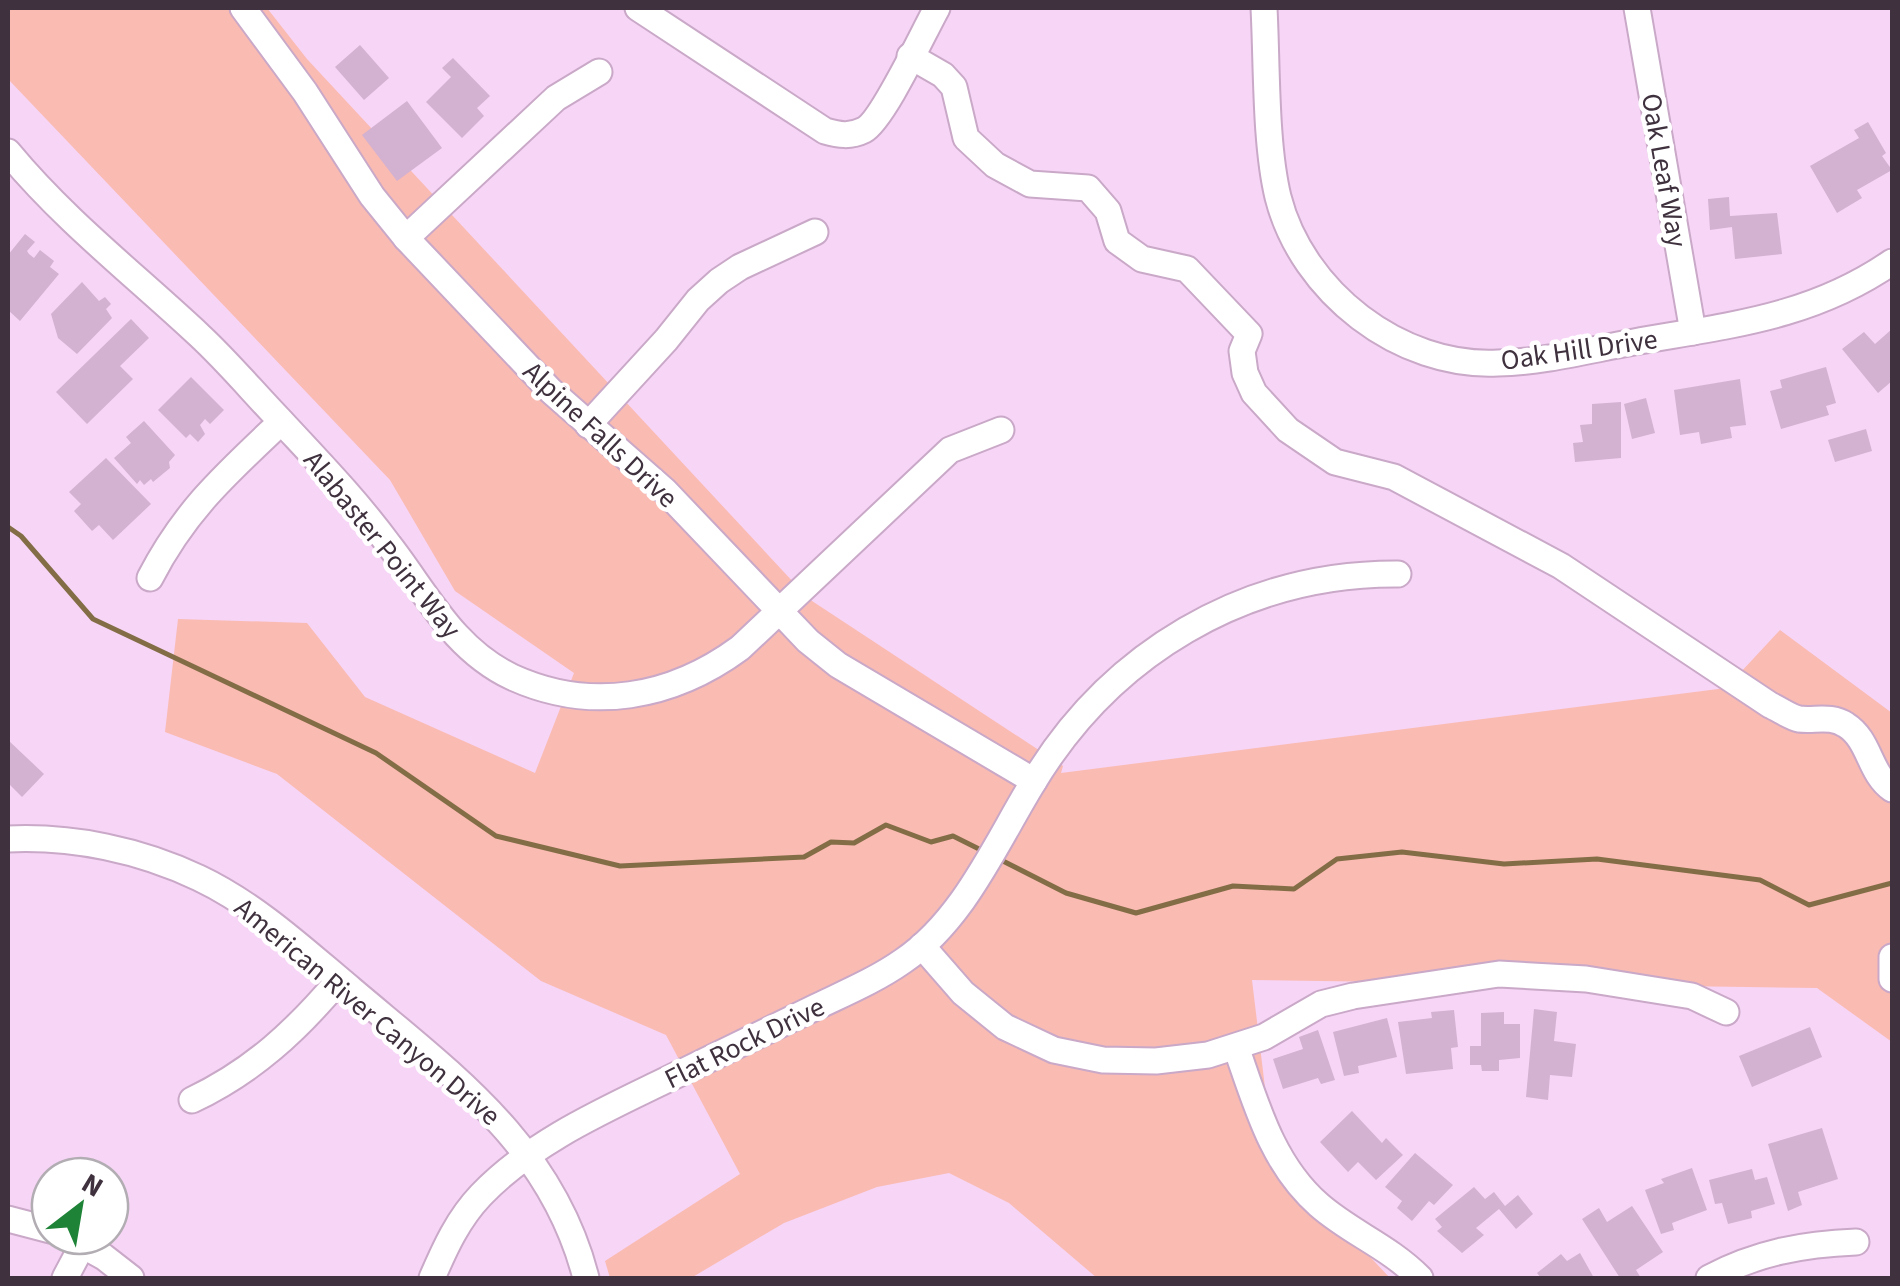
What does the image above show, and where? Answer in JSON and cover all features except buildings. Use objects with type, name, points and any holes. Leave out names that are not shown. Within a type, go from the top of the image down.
[{"type":"street","name":"Alpine Falls Drive","points":[[243,8],[305,92],[372,196],[406,238],[550,391],[666,492],[808,641],[838,665],[1034,781]]},
{"type":"street","points":[[638,8],[825,132],[839,135],[870,126],[879,115],[938,8]]},
{"type":"street","name":"Oak Hill Drive","points":[[1264,8],[1273,168],[1286,223],[1328,290],[1378,330],[1406,345],[1438,356],[1496,364],[1693,332],[1817,304],[1847,291],[1892,262]]},
{"type":"street","name":"Oak Leaf Way","points":[[1637,8],[1693,332]]},
{"type":"street","points":[[913,49],[954,87],[966,138],[995,165],[1030,184],[1088,188],[1108,211],[1117,241],[1142,258],[1187,269],[1248,334],[1242,351],[1254,394],[1288,430],[1336,462],[1394,476],[1561,566],[1770,705],[1798,719],[1821,717],[1845,724],[1864,743],[1881,781],[1892,788]]},
{"type":"street","points":[[406,238],[556,98],[599,72]]},
{"type":"street","name":"Alabaster Point Way","points":[[8,152],[62,211],[204,340],[368,516],[442,622],[462,643],[488,664],[541,688],[591,698],[642,694],[664,690],[720,663],[950,450],[1001,430]]},
{"type":"street","points":[[588,425],[719,281],[815,232]]},
{"type":"street","points":[[150,578],[190,511],[281,422]]},
{"type":"street","name":"Flat Rock Drive","points":[[432,1278],[449,1240],[472,1206],[500,1176],[529,1156],[598,1113],[870,980],[922,946],[958,907],[1034,781],[1101,695],[1147,654],[1181,631],[1240,602],[1302,583],[1343,576],[1398,574]]},
{"type":"street","name":"American River Canyon Drive","points":[[8,839],[54,840],[122,850],[200,878],[259,914],[474,1093],[529,1156],[569,1227],[586,1278]]},
{"type":"street","points":[[922,946],[983,1012],[1005,1027],[1054,1050],[1103,1060],[1156,1061],[1208,1055],[1264,1037],[1321,1004],[1499,974],[1586,979],[1692,996],[1726,1012]]},
{"type":"street","points":[[1892,958],[1892,979]]},
{"type":"street","points":[[192,1100],[241,1074],[280,1044],[339,980]]},
{"type":"street","points":[[1236,1048],[1266,1131],[1298,1183],[1319,1204],[1398,1257],[1420,1278]]},
{"type":"street","points":[[1709,1278],[1774,1251],[1856,1242]]},
{"type":"street","points":[[99,1256],[131,1278]]},
{"type":"shaded area","points":[[8,8],[267,8],[307,59],[809,599],[1063,766],[1061,773],[1726,688],[1780,630],[1892,713],[1892,1042],[1817,988],[1252,980],[1273,1154],[1390,1278],[1097,1278],[1009,1203],[949,1173],[877,1187],[784,1223],[691,1278],[610,1278],[605,1261],[740,1174],[666,1035],[541,981],[277,774],[165,732],[178,619],[307,623],[365,697],[535,773],[574,673],[455,591],[390,480],[8,79]]},
{"type":"waterway","points":[[8,527],[21,536],[93,619],[376,753],[496,836],[620,866],[804,857],[831,842],[854,843],[886,825],[931,842],[953,836],[983,851]]},
{"type":"waterway","points":[[997,858],[1066,893],[1136,913],[1233,886],[1294,889],[1337,859],[1402,852],[1504,864],[1597,859],[1760,880],[1809,905],[1892,883]]}]
